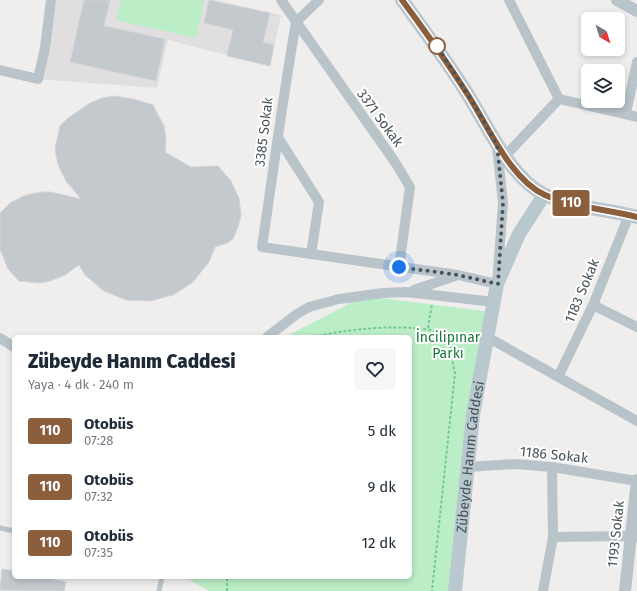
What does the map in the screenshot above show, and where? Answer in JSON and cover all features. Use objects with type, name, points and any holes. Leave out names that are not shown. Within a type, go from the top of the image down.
[{"type":"main road","points":[[402,0],[438,48],[501,150],[521,176],[544,195],[578,206],[633,216]]},
{"type":"main road","name":"Zübeyde Hanım Caddesi","points":[[455,591],[473,415],[489,338],[498,284],[519,234],[544,195]]},
{"type":"street","points":[[0,70],[38,79],[45,48],[51,0]]},
{"type":"street","name":"3371 Sokak","points":[[281,0],[395,162],[410,187],[399,267]]},
{"type":"street","points":[[296,22],[319,0]]},
{"type":"street","points":[[509,0],[559,100]]},
{"type":"street","points":[[617,0],[634,6]]},
{"type":"street","name":"3385 Sokak","points":[[296,22],[284,88],[262,247],[311,254]]},
{"type":"street","points":[[626,113],[637,62]]},
{"type":"street","points":[[278,139],[319,202],[311,254],[458,275],[498,284],[503,203],[501,150],[559,100]]},
{"type":"street","points":[[559,100],[626,113],[637,117]]},
{"type":"street","name":"1183 Sokak","points":[[558,377],[593,305],[633,216]]},
{"type":"street","points":[[406,292],[458,275]]},
{"type":"street","points":[[269,335],[280,326],[309,308],[339,299],[383,293],[406,292],[494,302]]},
{"type":"street","points":[[593,305],[637,327]]},
{"type":"street","points":[[489,338],[637,421]]},
{"type":"street","points":[[1,340],[12,346]]},
{"type":"street","name":"1186 Sokak","points":[[468,467],[515,464],[552,467],[637,480]]},
{"type":"street","points":[[543,591],[553,537],[552,467]]},
{"type":"street","name":"1193 Sokak","points":[[625,591],[634,537],[637,480]]},
{"type":"street","points":[[553,537],[634,537]]},
{"type":"lane","points":[[0,528],[12,531]]},
{"type":"lane","points":[[159,591],[162,579]]},
{"type":"path","points":[[428,328],[433,294]]},
{"type":"path","points":[[322,335],[354,330],[428,328],[438,331],[446,337],[451,344],[450,356],[455,373],[432,591]]},
{"type":"path","points":[[227,579],[227,591]]},
{"type":"shaded area","points":[[50,0],[214,0],[281,15],[270,66],[168,40],[157,88],[38,79]]},
{"type":"green space","points":[[121,0],[204,0],[196,38],[116,20]]},
{"type":"green space","name":"İncilipınar Parkı","points":[[364,296],[492,312],[458,591],[209,591],[188,579],[412,579],[412,335],[289,335]]},
{"type":"building","points":[[84,0],[110,0],[104,26],[165,39],[156,81],[70,62]]},
{"type":"building","points":[[209,0],[270,13],[263,42],[274,45],[270,66],[227,56],[233,30],[204,23]]},
{"type":"building","points":[[114,96],[134,99],[153,105],[164,126],[166,138],[165,152],[191,167],[218,166],[231,181],[239,198],[241,215],[233,239],[227,243],[215,247],[209,262],[193,282],[173,295],[150,301],[126,300],[104,291],[85,275],[79,265],[65,275],[50,281],[40,283],[19,281],[8,269],[0,249],[0,213],[10,203],[26,195],[42,192],[51,192],[81,199],[66,181],[58,165],[55,149],[60,126],[68,118],[90,103],[102,98]]},
{"type":"building","points":[[2,569],[12,571],[12,579],[50,579],[66,582],[64,591],[0,590]]},
{"type":"bus line","name":"110","points":[[402,0],[438,48],[475,106],[497,145],[521,176],[544,195],[578,206],[637,217]]},
{"type":"route","points":[[399,267],[458,275],[498,284],[499,246],[503,203],[502,178],[497,145],[475,106],[437,46]]}]
